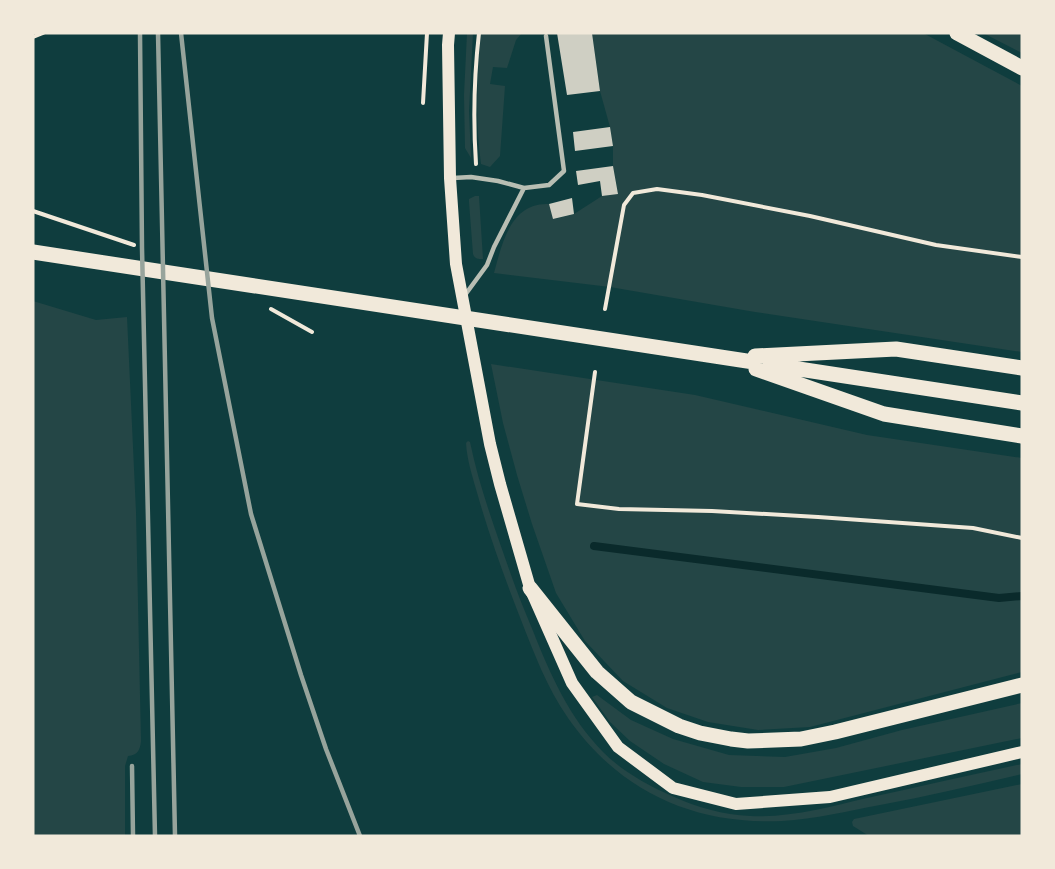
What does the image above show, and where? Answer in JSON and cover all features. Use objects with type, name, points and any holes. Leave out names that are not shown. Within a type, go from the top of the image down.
[{"type":"main road","points":[[449,33],[450,178],[456,264],[492,454],[530,588],[572,683],[618,747],[673,788],[736,804],[830,797],[1022,752]]},
{"type":"main road","points":[[957,33],[1022,68]]},
{"type":"main road","points":[[33,252],[1022,403]]},
{"type":"main road","points":[[722,357],[896,349],[1022,368]]},
{"type":"main road","points":[[722,357],[884,414],[1022,436]]},
{"type":"main road","points":[[530,588],[597,672],[631,702],[679,726],[700,733],[748,741],[801,739],[1022,685]]},
{"type":"lane","points":[[450,178],[477,178],[524,188],[549,185],[564,171],[546,36]]},
{"type":"lane","points":[[461,299],[487,265],[524,188]]},
{"type":"path","points":[[33,37],[43,33]]},
{"type":"path","points":[[423,103],[427,33]]},
{"type":"path","points":[[477,178],[474,83],[479,33]]},
{"type":"path","points":[[605,309],[624,205],[633,194],[657,189],[702,195],[810,216],[936,245],[1022,257]]},
{"type":"path","points":[[595,372],[578,504],[619,509],[712,511],[973,528],[1022,538]]},
{"type":"shaded area","points":[[467,33],[473,33],[469,111],[471,158],[465,148],[464,95]]},
{"type":"shaded area","points":[[481,33],[522,33],[516,40],[507,68],[493,67],[490,84],[505,86],[500,156],[490,167],[481,164],[478,131]]},
{"type":"shaded area","points":[[592,33],[923,33],[1022,86],[1022,352],[755,312],[610,287],[494,273],[510,226],[526,210],[536,205],[549,204],[554,219],[574,214],[602,196],[618,193],[610,127],[600,91]]},
{"type":"shaded area","points":[[983,33],[1022,33],[1022,53]]},
{"type":"shaded area","points":[[479,196],[483,259],[473,254],[469,199]]},
{"type":"shaded area","points":[[33,301],[96,320],[127,317],[136,512],[141,741],[138,752],[128,756],[125,766],[125,836],[33,836]]},
{"type":"shaded area","points":[[491,364],[695,395],[867,435],[1022,458],[1022,672],[810,727],[758,730],[708,722],[667,708],[623,681],[585,641],[556,593],[517,475]]},
{"type":"shaded area","points":[[468,441],[493,524],[554,680],[580,725],[591,739],[610,759],[635,777],[663,792],[700,807],[730,814],[765,816],[795,814],[1022,764],[1022,774],[898,802],[819,817],[782,821],[749,821],[718,817],[661,798],[635,784],[588,744],[560,707],[547,683],[498,558],[469,463],[466,443]]},
{"type":"shaded area","points":[[597,695],[631,720],[673,739],[729,755],[785,757],[836,748],[902,730],[1022,703],[1022,738],[784,787],[741,787],[703,782],[664,764],[630,741],[610,722],[592,697]]},
{"type":"shaded area","points":[[1022,784],[1022,836],[869,836],[853,826],[852,822],[854,819]]},
{"type":"building","points":[[557,33],[592,33],[600,91],[567,95]]},
{"type":"building","points":[[610,127],[613,146],[575,151],[573,132]]},
{"type":"building","points":[[613,166],[618,194],[602,196],[600,181],[578,185],[576,171]]},
{"type":"building","points":[[572,198],[574,214],[553,219],[549,204]]},
{"type":"waterway","points":[[594,546],[999,598],[1022,596]]},
{"type":"railway","points":[[140,33],[142,248],[155,836]]},
{"type":"railway","points":[[158,33],[175,836]]},
{"type":"railway","points":[[181,33],[212,318],[251,514],[326,749],[360,836]]},
{"type":"railway","points":[[132,766],[133,836]]}]
